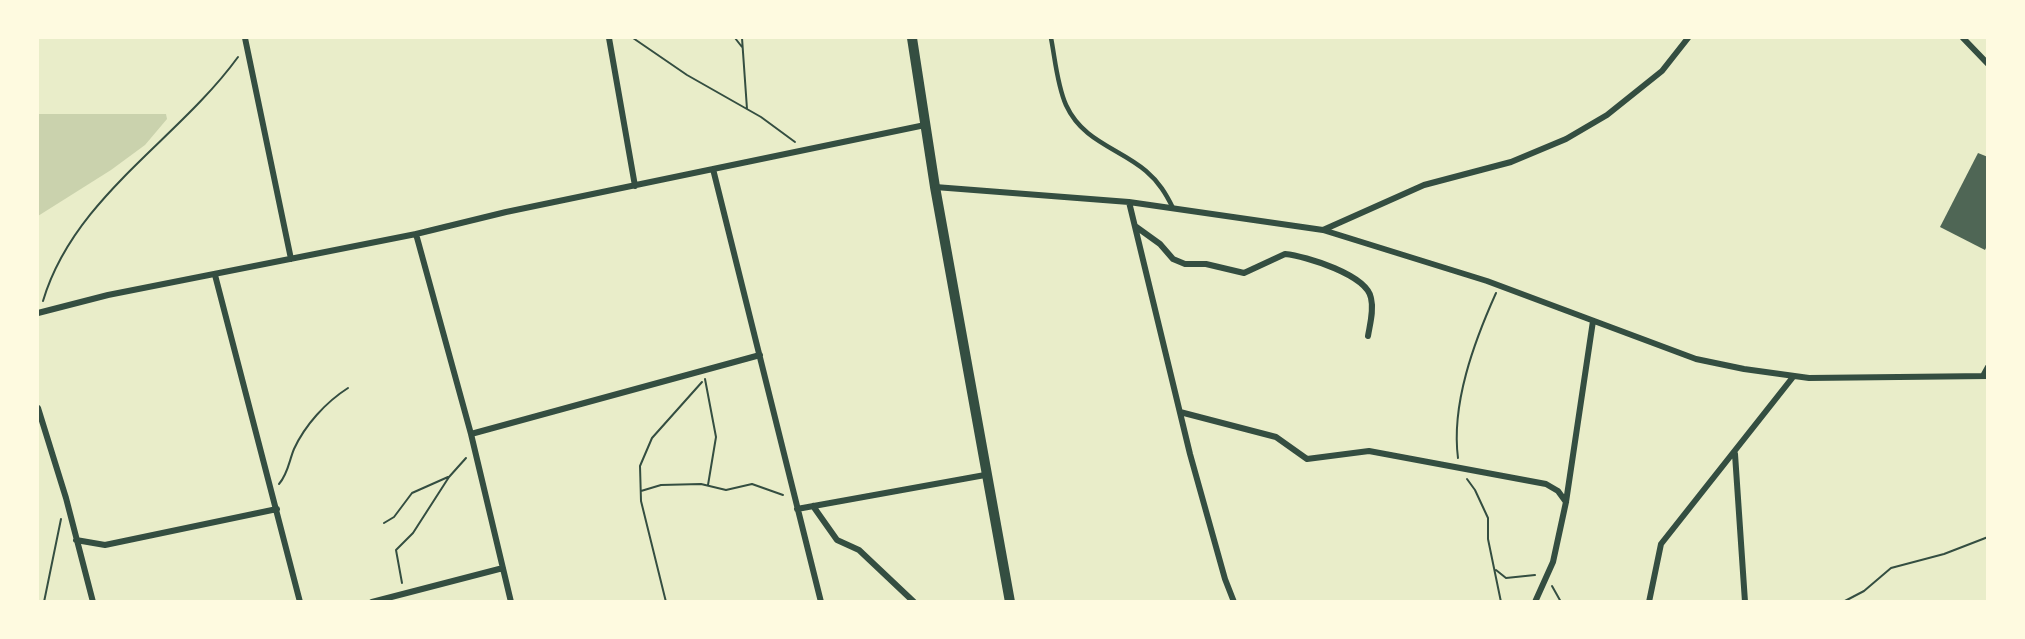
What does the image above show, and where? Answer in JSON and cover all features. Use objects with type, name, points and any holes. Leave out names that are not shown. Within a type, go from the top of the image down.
[{"type":"street","points":[[245,38],[291,259]]},
{"type":"street","points":[[609,38],[635,186]]},
{"type":"street","points":[[912,38],[935,187],[985,475],[1010,602]]},
{"type":"street","points":[[1323,230],[1424,185],[1511,162],[1566,139],[1606,115],[1662,71],[1688,38]]},
{"type":"street","points":[[1963,38],[1988,64]]},
{"type":"street","points":[[39,312],[925,125]]},
{"type":"street","points":[[713,169],[821,602]]},
{"type":"street","points":[[935,187],[1129,202],[1323,230],[1499,285],[1696,359],[1793,377],[1985,376],[1988,367]]},
{"type":"street","points":[[1129,202],[1180,412],[1216,548],[1234,602]]},
{"type":"street","points":[[1135,226],[1160,244],[1173,259],[1185,264],[1206,264],[1244,273],[1285,254],[1349,275],[1365,286],[1371,298],[1368,336]]},
{"type":"street","points":[[416,234],[471,434],[511,602]]},
{"type":"street","points":[[215,275],[278,509],[300,602]]},
{"type":"street","points":[[1535,602],[1553,562],[1566,502],[1593,321]]},
{"type":"street","points":[[471,434],[760,355]]},
{"type":"street","points":[[1649,602],[1661,544],[1793,377]]},
{"type":"street","points":[[38,408],[66,498],[93,602]]},
{"type":"street","points":[[1180,412],[1276,437],[1286,442],[1300,457],[1306,459],[1369,451],[1460,470],[1546,484],[1558,491],[1566,502]]},
{"type":"street","points":[[1735,453],[1745,602]]},
{"type":"street","points":[[797,509],[985,475]]},
{"type":"street","points":[[813,506],[837,540],[859,550],[914,602]]},
{"type":"street","points":[[76,540],[105,545],[278,509]]},
{"type":"street","points":[[372,602],[503,568]]},
{"type":"lane","points":[[1051,38],[1066,104],[1080,125],[1106,147],[1146,171],[1164,190],[1173,208]]},
{"type":"path","points":[[633,38],[687,75],[747,109],[807,151]]},
{"type":"path","points":[[735,38],[742,47]]},
{"type":"path","points":[[742,38],[747,109]]},
{"type":"path","points":[[39,312],[55,265],[67,246],[122,178],[176,124],[197,108],[247,45]]},
{"type":"path","points":[[1499,285],[1475,341],[1462,388],[1456,438],[1460,470],[1475,490],[1488,518],[1488,538],[1501,602]]},
{"type":"path","points":[[666,602],[641,491],[641,462],[652,438],[685,399],[720,366]]},
{"type":"path","points":[[705,379],[716,437],[708,486]]},
{"type":"path","points":[[273,490],[284,478],[296,445],[316,417],[348,388]]},
{"type":"path","points":[[405,593],[396,550],[429,510],[451,475],[475,450]]},
{"type":"path","points":[[384,523],[394,517],[412,493],[451,475]]},
{"type":"path","points":[[641,491],[661,485],[692,483],[726,490],[756,484],[795,499]]},
{"type":"path","points":[[44,602],[51,560],[66,498]]},
{"type":"path","points":[[1843,602],[1870,587],[1891,568],[1944,554],[1988,537]]},
{"type":"path","points":[[1494,569],[1506,578],[1533,575],[1545,580],[1557,591],[1561,602]]},
{"type":"green space","points":[[38,114],[166,114],[167,119],[145,145],[111,170],[38,216]]},
{"type":"building","points":[[1978,153],[1988,157],[1988,244],[1985,250],[1940,227]]}]
